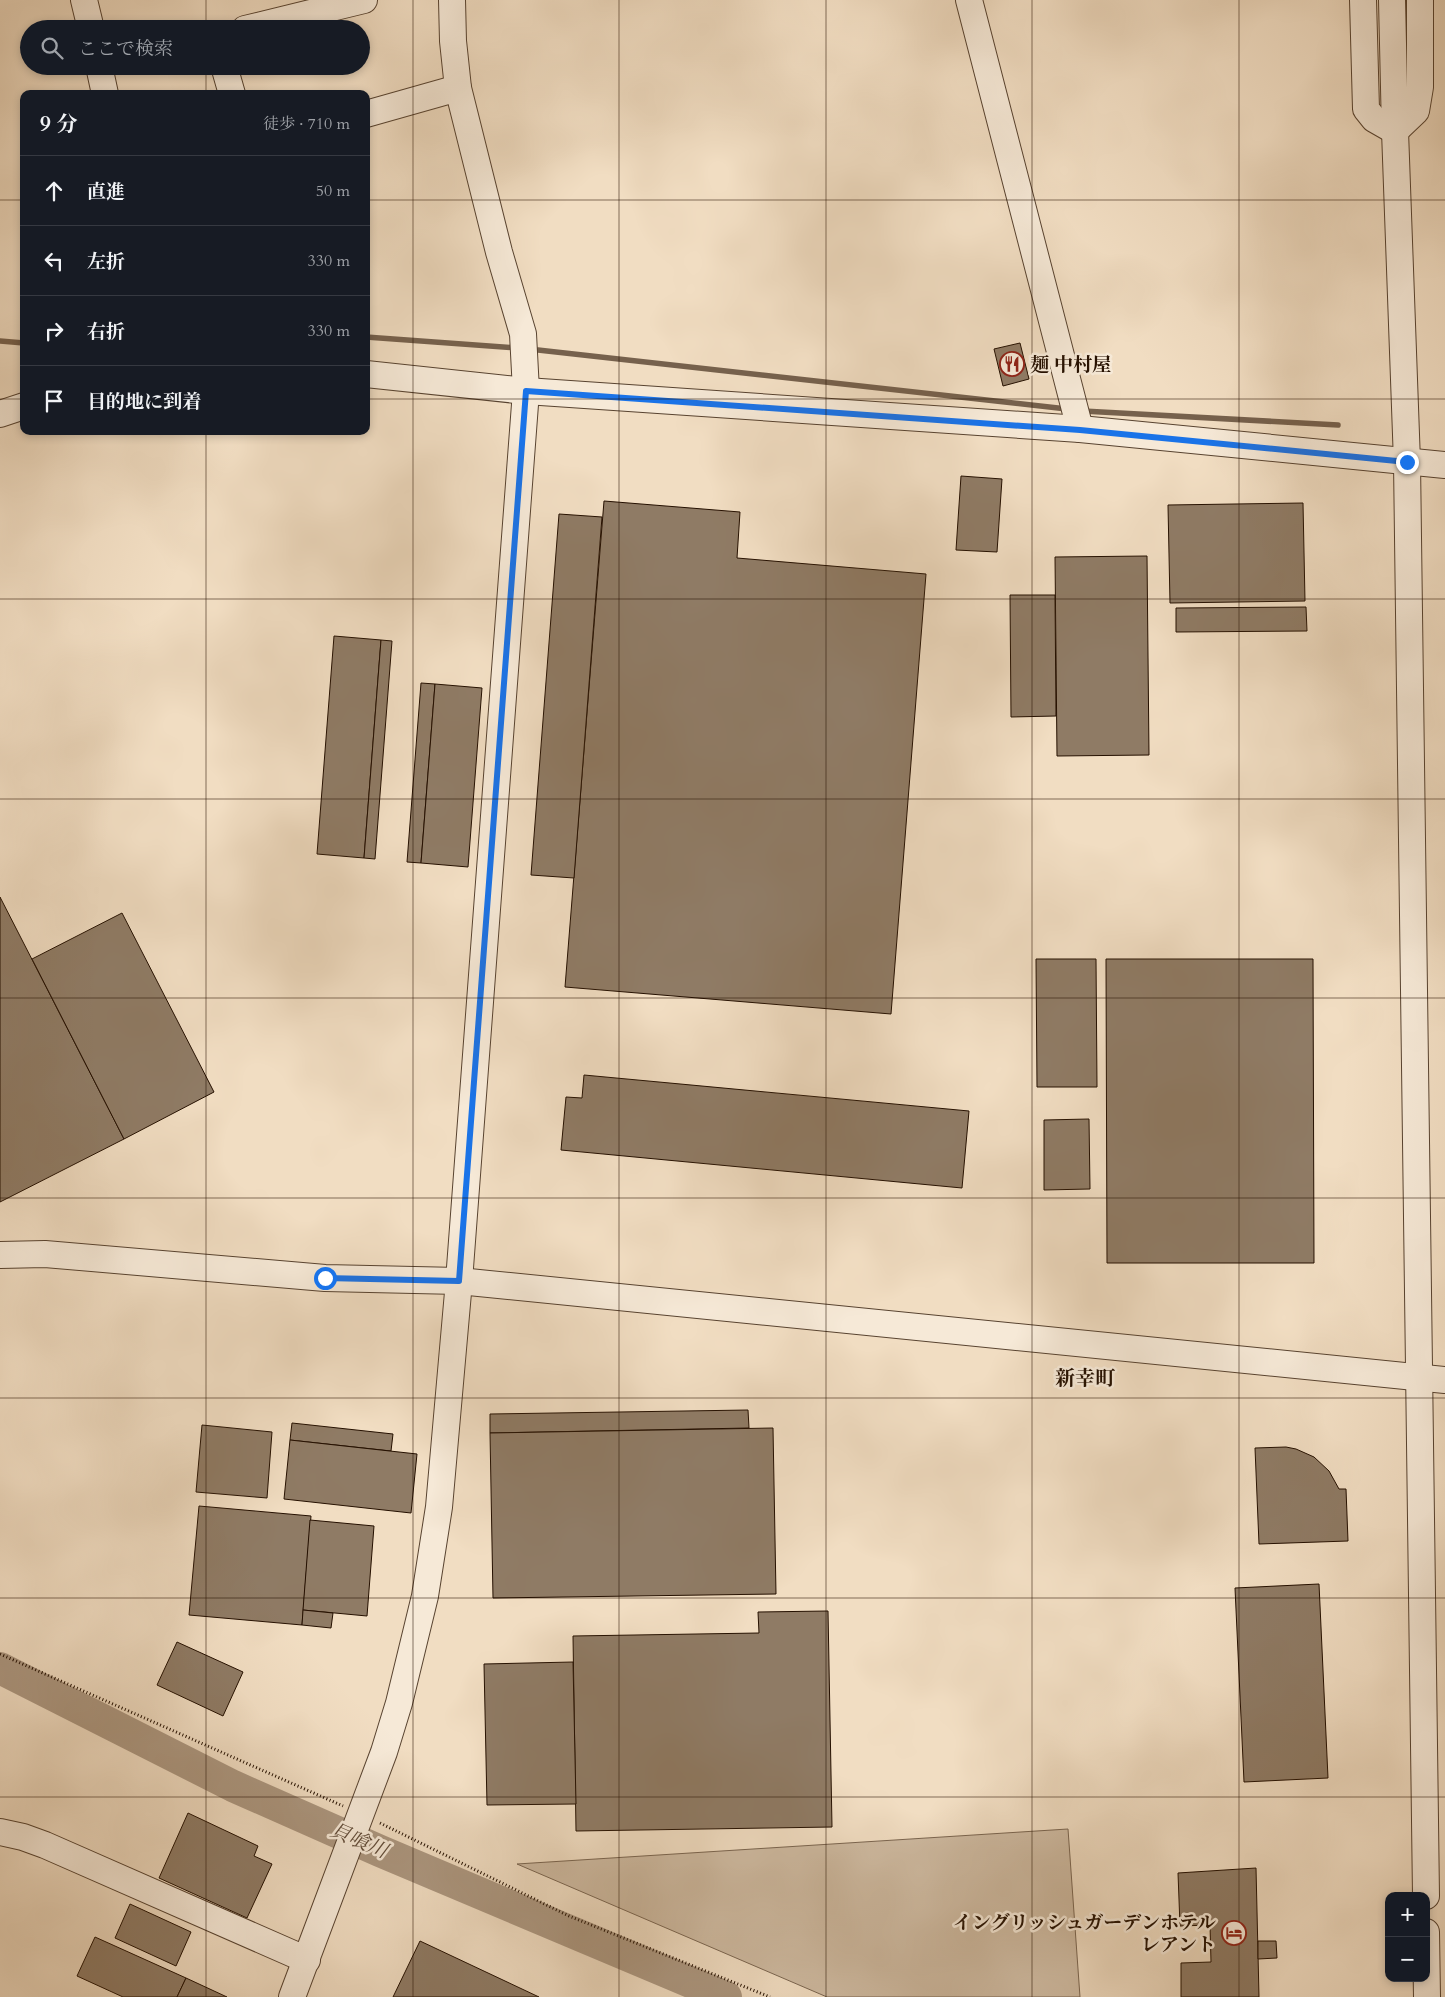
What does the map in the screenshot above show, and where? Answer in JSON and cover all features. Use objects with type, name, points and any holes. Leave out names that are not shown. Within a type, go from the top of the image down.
[{"type":"street","points":[[84,0],[89,20]]},
{"type":"street","points":[[283,20],[364,0]]},
{"type":"street","points":[[292,1997],[347,1856],[384,1752],[399,1703],[425,1596],[439,1507],[459,1281],[526,391],[523,334],[494,234],[458,88],[453,41],[452,0]]},
{"type":"street","points":[[969,0],[1080,430]]},
{"type":"street","points":[[1363,0],[1366,109],[1374,119],[1395,131]]},
{"type":"street","points":[[1392,0],[1407,462],[1426,1892]]},
{"type":"street","points":[[1395,131],[1416,112],[1420,87],[1420,0]]},
{"type":"street","points":[[101,75],[104,90]]},
{"type":"street","points":[[227,75],[231,90]]},
{"type":"street","points":[[370,113],[458,88]]},
{"type":"street","points":[[370,374],[526,391],[1080,430],[1445,465]]},
{"type":"street","points":[[0,414],[20,407]]},
{"type":"street","points":[[0,1255],[44,1254],[325,1278],[459,1281],[1445,1380]]},
{"type":"street","points":[[0,1832],[23,1837],[45,1845],[307,1960]]},
{"type":"street","points":[[1426,1937],[1427,1997]]},
{"type":"path","points":[[0,1654],[129,1710],[295,1786],[569,1916],[770,1997]]},
{"type":"shaded area","points":[[1068,1829],[1080,1997],[827,1997],[517,1864]]},
{"type":"building","name":"麺 中村屋","points":[[1020,343],[1029,379],[1003,386],[994,349]]},
{"type":"building","points":[[961,476],[1002,479],[997,552],[956,550]]},
{"type":"building","points":[[604,501],[740,512],[737,558],[926,574],[891,1014],[565,987]]},
{"type":"building","points":[[1303,503],[1305,601],[1170,603],[1168,505]]},
{"type":"building","points":[[559,514],[602,517],[574,878],[531,875]]},
{"type":"building","points":[[1147,556],[1149,755],[1057,756],[1055,557]]},
{"type":"building","points":[[1010,595],[1055,595],[1056,716],[1011,717]]},
{"type":"building","points":[[1306,607],[1307,631],[1176,632],[1176,608]]},
{"type":"building","points":[[334,636],[381,640],[364,858],[317,854]]},
{"type":"building","points":[[381,640],[392,641],[375,859],[364,858]]},
{"type":"building","points":[[421,683],[435,684],[421,863],[407,862]]},
{"type":"building","points":[[435,684],[482,688],[468,867],[421,863]]},
{"type":"building","points":[[0,897],[124,1139],[0,1202]]},
{"type":"building","points":[[122,913],[214,1092],[124,1139],[32,959]]},
{"type":"building","points":[[1036,959],[1096,959],[1097,1087],[1037,1087]]},
{"type":"building","points":[[1106,959],[1313,959],[1314,1263],[1107,1263]]},
{"type":"building","points":[[584,1075],[969,1111],[962,1188],[561,1150],[566,1097],[582,1098]]},
{"type":"building","points":[[1089,1119],[1090,1189],[1044,1190],[1044,1120]]},
{"type":"building","points":[[748,1410],[749,1428],[490,1433],[490,1414]]},
{"type":"building","points":[[292,1423],[393,1434],[391,1451],[290,1440]]},
{"type":"building","points":[[202,1425],[272,1432],[267,1498],[196,1492]]},
{"type":"building","points":[[773,1428],[776,1594],[493,1598],[490,1433]]},
{"type":"building","points":[[290,1440],[417,1454],[411,1513],[284,1499]]},
{"type":"building","points":[[1286,1447],[1314,1457],[1329,1471],[1339,1489],[1346,1489],[1348,1541],[1259,1544],[1255,1448]]},
{"type":"building","points":[[199,1506],[311,1516],[302,1625],[189,1615]]},
{"type":"building","points":[[310,1520],[374,1526],[367,1616],[303,1610]]},
{"type":"building","points":[[1319,1584],[1328,1778],[1244,1782],[1235,1588]]},
{"type":"building","points":[[303,1610],[333,1613],[331,1628],[302,1625]]},
{"type":"building","points":[[828,1611],[832,1827],[576,1831],[573,1636],[759,1633],[758,1612]]},
{"type":"building","points":[[177,1642],[243,1672],[223,1716],[157,1685]]},
{"type":"building","points":[[573,1662],[576,1804],[487,1805],[484,1664]]},
{"type":"building","points":[[188,1813],[258,1846],[254,1856],[272,1864],[247,1918],[159,1878]]},
{"type":"building","name":"イングリッシュガーデンホテル レアント","points":[[1256,1868],[1259,1997],[1181,1997],[1181,1963],[1211,1962],[1210,1925],[1180,1926],[1178,1873]]},
{"type":"building","points":[[130,1904],[191,1932],[176,1966],[115,1938]]},
{"type":"building","points":[[95,1937],[186,1978],[177,1997],[123,1997],[77,1976]]},
{"type":"building","points":[[420,1941],[539,1997],[393,1997]]},
{"type":"building","points":[[1258,1941],[1276,1941],[1277,1958],[1258,1959]]},
{"type":"building","points":[[186,1978],[227,1997],[177,1997]]},
{"type":"waterway","points":[[370,337],[518,348]]},
{"type":"waterway","points":[[0,341],[20,343]]},
{"type":"waterway","points":[[538,350],[1067,409]]},
{"type":"waterway","points":[[1083,411],[1338,425]]},
{"type":"waterway","name":"貝喰川","points":[[0,1668],[233,1786],[380,1851],[726,1997]]},
{"type":"place","name":"麺 中村屋","points":[[1012,364]]},
{"type":"place","name":"イングリッシュガーデンホテル レアント","points":[[1234,1933]]},
{"type":"district","name":"新幸町","points":[[1085,1378]]},
{"type":"route","points":[[325,1278],[459,1281],[526,391],[1080,430],[1407,462]]}]
